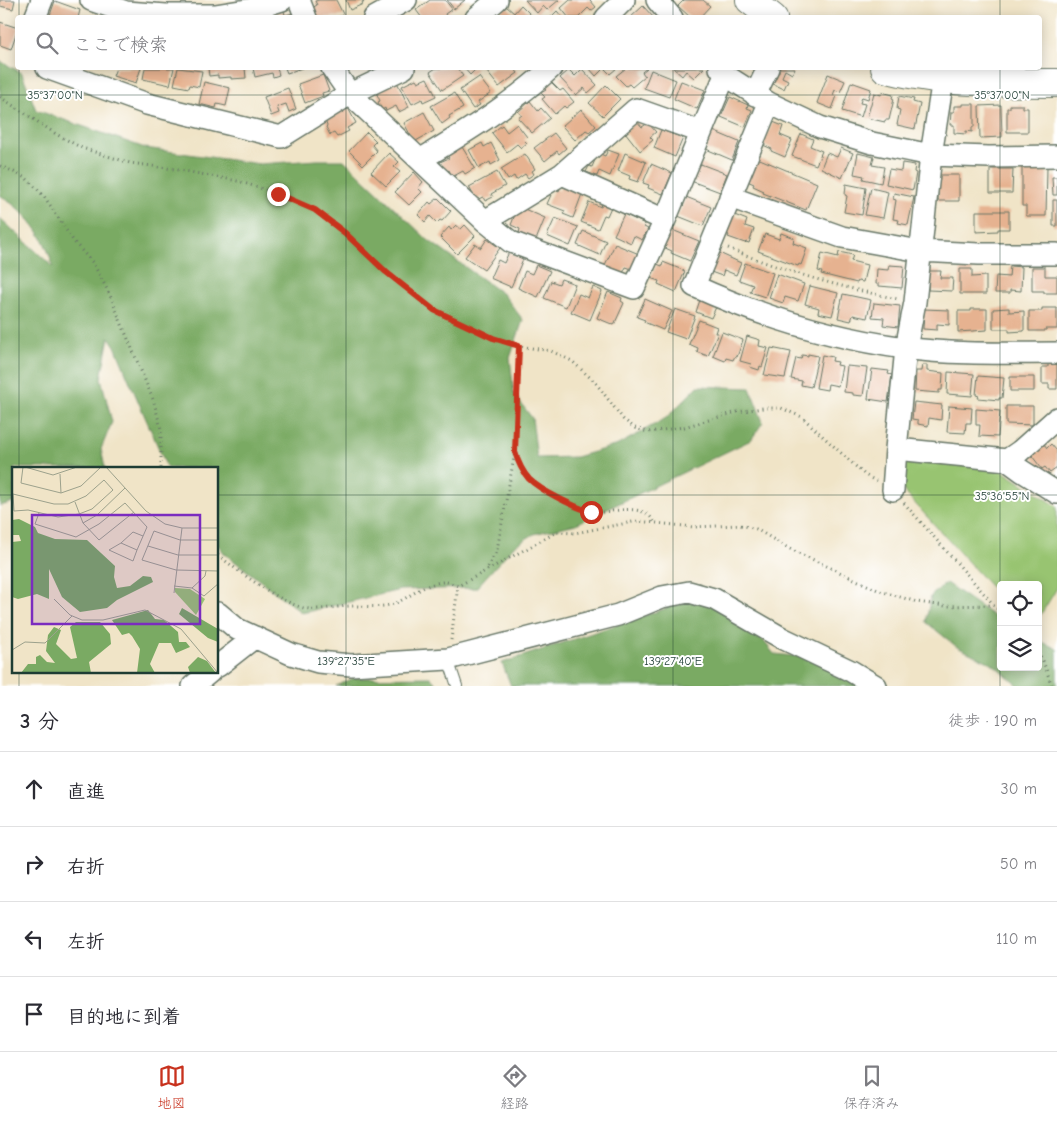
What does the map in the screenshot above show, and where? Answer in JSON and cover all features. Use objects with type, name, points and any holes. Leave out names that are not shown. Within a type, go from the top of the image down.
[{"type":"street","points":[[36,15],[42,0]]},
{"type":"street","points":[[91,0],[126,12],[215,15],[253,9],[282,0]]},
{"type":"street","points":[[299,0],[305,15]]},
{"type":"street","points":[[379,15],[406,0]]},
{"type":"street","points":[[480,15],[497,0]]},
{"type":"street","points":[[609,15],[624,0]]},
{"type":"street","points":[[657,0],[670,15]]},
{"type":"street","points":[[750,0],[769,15]]},
{"type":"street","points":[[53,70],[147,104],[281,137],[350,94],[400,70]]},
{"type":"street","points":[[333,70],[350,94],[485,221],[511,242],[634,288],[665,220],[701,132],[723,71],[762,99],[820,127],[872,143],[931,155],[989,157],[1057,156]]},
{"type":"street","points":[[420,160],[478,125],[550,70]]},
{"type":"street","points":[[768,70],[762,99],[730,197],[694,286],[727,301],[776,319],[821,332],[906,348],[999,353],[1057,353]]},
{"type":"street","points":[[892,70],[943,79],[1057,83]]},
{"type":"street","points":[[893,490],[906,348],[915,302],[931,155],[943,79]]},
{"type":"street","points":[[485,221],[562,174],[636,109],[701,132]]},
{"type":"street","points":[[562,174],[665,220]]},
{"type":"street","points":[[730,197],[842,237],[920,251],[979,254],[1057,254]]},
{"type":"street","points":[[1007,460],[1057,418]]},
{"type":"street","points":[[896,449],[1007,460],[1022,472],[1057,493]]},
{"type":"street","points":[[219,614],[237,629],[291,654],[318,662],[351,665],[448,659],[618,615],[662,596],[689,592],[714,599],[782,638],[851,671],[876,686]]},
{"type":"street","points":[[219,665],[255,637]]},
{"type":"street","points":[[193,686],[208,674]]},
{"type":"lane","points":[[448,659],[457,686]]},
{"type":"path","points":[[0,98],[49,130],[82,148],[130,163],[238,181],[278,194],[315,210],[345,233],[386,272],[434,310],[493,338],[519,346],[551,351],[572,361],[595,382],[623,419],[635,428],[648,432],[684,426],[737,412],[781,408],[802,417],[865,475],[893,490],[997,609]]},
{"type":"path","points":[[0,166],[28,179],[44,196],[74,242],[93,263],[109,293],[154,402],[161,429],[161,467]]},
{"type":"path","points":[[713,242],[772,266],[814,280],[857,291],[915,302]]},
{"type":"path","points":[[488,568],[497,550],[515,452],[519,346]]},
{"type":"path","points":[[515,452],[520,466],[530,480],[576,507],[591,512],[641,510],[651,515],[656,523]]},
{"type":"path","points":[[219,556],[242,574],[290,603],[310,609],[336,606],[386,606],[403,600],[426,586],[444,582],[458,586],[557,532],[575,533],[638,521],[693,527],[740,525],[756,529],[788,548],[880,591],[917,602],[945,606],[993,605]]},
{"type":"path","points":[[448,659],[458,586]]},
{"type":"path","points":[[1042,659],[1052,686]]},
{"type":"green space","points":[[0,61],[22,73],[36,110],[145,148],[260,164],[344,160],[428,240],[504,295],[523,320],[510,358],[514,394],[532,418],[537,458],[576,457],[618,445],[666,418],[698,386],[750,388],[763,422],[751,440],[576,524],[534,534],[514,546],[476,588],[400,590],[302,613],[225,554],[219,546],[219,467],[167,467],[115,346],[109,337],[101,378],[112,422],[101,449],[105,467],[12,467],[12,503],[0,506],[0,218],[53,267],[45,244],[34,225],[19,209],[0,195]]},
{"type":"green space","points":[[904,457],[996,467],[1057,506],[1057,588],[1042,612],[1042,581],[997,581],[997,594],[901,488]]},
{"type":"green space","points":[[946,583],[997,618],[997,667],[957,647],[926,622],[931,596]]},
{"type":"green space","points":[[730,598],[774,654],[834,660],[862,686],[511,686],[502,663],[682,603]]},
{"type":"green space","points":[[1042,642],[1057,649],[1057,686],[1019,686],[1001,671],[1042,671]]},
{"type":"green space","points":[[430,677],[439,686],[336,686],[354,678]]},
{"type":"building","points":[[0,0],[15,0],[13,9],[0,6]]},
{"type":"building","points":[[336,0],[344,15],[316,15],[312,8],[317,5],[315,1]]},
{"type":"building","points":[[346,0],[367,0],[350,10]]},
{"type":"building","points":[[430,0],[445,0],[452,9],[446,15],[420,15],[416,10]]},
{"type":"building","points":[[447,0],[465,0],[454,9]]},
{"type":"building","points":[[525,0],[559,0],[547,10],[543,6],[537,13]]},
{"type":"building","points":[[570,0],[590,0],[596,7],[591,11],[588,8],[581,15],[567,15],[561,8]]},
{"type":"building","points":[[684,0],[703,0],[710,6],[702,15],[688,15],[678,6]]},
{"type":"building","points":[[55,1],[80,10],[79,15],[50,15]]},
{"type":"building","points":[[521,5],[531,15],[497,15],[506,6],[514,13]]},
{"type":"building","points":[[643,6],[651,15],[633,15]]},
{"type":"building","points":[[284,11],[285,15],[268,15]]},
{"type":"building","points":[[0,22],[15,27],[15,37],[11,49],[0,45]]},
{"type":"building","points":[[115,70],[140,70],[136,83],[113,76]]},
{"type":"building","points":[[145,70],[174,70],[170,85],[143,79]]},
{"type":"building","points":[[178,70],[202,71],[199,87],[190,85],[189,88],[174,85]]},
{"type":"building","points":[[208,70],[245,70],[246,78],[231,79],[231,77],[218,78],[218,75],[209,76]]},
{"type":"building","points":[[253,70],[278,70],[279,75],[273,77],[272,73],[255,77]]},
{"type":"building","points":[[433,70],[458,70],[463,76],[442,90],[430,72]]},
{"type":"building","points":[[466,70],[475,70],[470,75]]},
{"type":"building","points":[[490,70],[516,70],[518,73],[499,87],[487,72]]},
{"type":"building","points":[[569,70],[575,76],[583,70],[597,85],[588,93],[584,88],[576,95],[560,78]]},
{"type":"building","points":[[591,70],[602,70],[596,76]]},
{"type":"building","points":[[606,70],[615,70],[610,74]]},
{"type":"building","points":[[624,70],[644,70],[642,72],[645,76],[632,87],[629,84],[626,86],[616,76]]},
{"type":"building","points":[[651,70],[676,80],[669,97],[644,88]]},
{"type":"building","points":[[675,70],[702,70],[694,78],[686,71],[682,76]]},
{"type":"building","points":[[774,70],[785,70],[782,77],[788,80],[784,89],[769,82]]},
{"type":"building","points":[[785,70],[794,70],[792,74]]},
{"type":"building","points":[[828,74],[845,81],[840,92],[835,90],[833,95],[837,96],[832,109],[817,103]]},
{"type":"building","points":[[323,75],[329,91],[322,93],[323,96],[305,103],[298,84]]},
{"type":"building","points":[[479,77],[491,93],[478,102],[480,105],[473,109],[460,90]]},
{"type":"building","points":[[427,78],[436,96],[423,102],[422,99],[412,104],[402,86],[416,79],[418,82]]},
{"type":"building","points":[[681,81],[705,90],[697,109],[674,99]]},
{"type":"building","points":[[204,82],[230,88],[226,106],[217,104],[216,108],[199,104]]},
{"type":"building","points":[[397,82],[409,107],[399,112],[396,106],[386,111],[385,108],[382,110],[376,92]]},
{"type":"building","points":[[551,82],[560,91],[563,89],[574,102],[566,108],[564,106],[555,114],[542,99],[545,97],[541,93],[546,90],[544,88]]},
{"type":"building","points":[[851,82],[871,89],[868,99],[862,97],[860,103],[865,104],[861,117],[842,111]]},
{"type":"building","points":[[606,85],[620,99],[603,116],[589,103]]},
{"type":"building","points":[[288,88],[296,109],[289,112],[286,104],[277,107],[279,113],[271,116],[264,97]]},
{"type":"building","points":[[882,92],[893,95],[892,98],[894,99],[889,120],[885,120],[885,122],[867,118],[874,93],[881,95]]},
{"type":"building","points":[[454,93],[463,108],[449,116],[450,118],[442,124],[431,106]]},
{"type":"building","points":[[899,96],[914,99],[913,102],[920,104],[915,129],[897,125],[900,110],[897,109]]},
{"type":"building","points":[[730,97],[748,105],[747,108],[752,110],[745,127],[721,117]]},
{"type":"building","points":[[530,101],[538,111],[541,108],[550,118],[532,133],[518,118],[522,115],[518,112]]},
{"type":"building","points":[[963,104],[974,104],[974,127],[972,127],[972,132],[966,131],[966,134],[954,133],[954,125],[950,125],[951,112],[954,112],[954,106],[963,106]]},
{"type":"building","points":[[1001,105],[1002,137],[980,138],[979,106]]},
{"type":"building","points":[[1010,105],[1023,105],[1023,108],[1028,108],[1028,132],[1007,132],[1007,108],[1010,108]]},
{"type":"building","points":[[348,108],[356,123],[347,128],[349,131],[337,137],[334,133],[330,135],[325,120]]},
{"type":"building","points":[[581,109],[596,126],[589,132],[586,130],[575,140],[562,126]]},
{"type":"building","points":[[424,112],[434,131],[414,142],[404,123]]},
{"type":"building","points":[[636,120],[642,127],[648,123],[656,132],[650,137],[653,140],[640,151],[625,132]]},
{"type":"building","points":[[773,122],[783,126],[780,135],[792,140],[785,157],[763,145]]},
{"type":"building","points":[[517,124],[527,137],[524,140],[527,143],[521,148],[517,144],[507,152],[492,133],[502,125],[507,132]]},
{"type":"building","points":[[661,130],[683,138],[675,157],[654,148]]},
{"type":"building","points":[[713,131],[739,142],[732,160],[706,149]]},
{"type":"building","points":[[367,132],[376,141],[372,145],[377,151],[363,165],[349,151]]},
{"type":"building","points":[[554,133],[566,148],[559,154],[557,151],[545,161],[534,148]]},
{"type":"building","points":[[801,134],[813,139],[810,146],[822,151],[816,165],[792,156]]},
{"type":"building","points":[[482,143],[484,147],[491,143],[500,160],[491,165],[490,162],[479,168],[469,150]]},
{"type":"building","points":[[462,147],[475,168],[465,174],[463,171],[452,177],[449,170],[446,172],[440,162],[449,158],[447,155]]},
{"type":"building","points":[[841,148],[853,153],[842,178],[821,168],[827,153],[837,157]]},
{"type":"building","points":[[608,150],[619,154],[610,176],[599,171],[597,176],[586,172],[589,166],[592,167],[598,153],[605,156]]},
{"type":"building","points":[[389,153],[399,162],[394,167],[400,172],[386,186],[371,172]]},
{"type":"building","points":[[625,153],[646,162],[638,182],[629,179],[630,176],[618,171]]},
{"type":"building","points":[[858,153],[874,157],[872,165],[884,167],[881,183],[863,179],[864,176],[854,174]]},
{"type":"building","points":[[525,154],[535,169],[532,171],[534,174],[528,178],[525,174],[516,180],[514,176],[508,180],[501,169]]},
{"type":"building","points":[[755,157],[817,183],[806,210],[763,193],[764,191],[745,180]]},
{"type":"building","points":[[698,163],[727,174],[720,192],[691,181]]},
{"type":"building","points":[[902,163],[915,165],[914,172],[916,173],[913,190],[886,184],[889,169],[901,171]]},
{"type":"building","points":[[651,164],[672,173],[663,194],[648,188],[649,185],[643,183]]},
{"type":"building","points":[[1022,167],[1047,167],[1046,216],[1026,216],[1026,206],[1022,206]]},
{"type":"building","points":[[990,169],[1013,169],[1012,193],[990,193]]},
{"type":"building","points":[[414,172],[423,182],[418,188],[422,192],[409,205],[395,192]]},
{"type":"building","points":[[497,172],[505,186],[491,194],[493,197],[485,201],[483,197],[476,200],[469,187]]},
{"type":"building","points":[[938,175],[959,175],[959,201],[938,201]]},
{"type":"building","points":[[1052,177],[1057,177],[1057,195],[1053,195]]},
{"type":"building","points":[[846,184],[866,188],[862,215],[844,212],[847,196],[845,195]]},
{"type":"building","points":[[561,186],[582,194],[573,218],[563,214],[565,211],[547,204],[554,188],[559,191]]},
{"type":"building","points":[[871,188],[888,192],[883,218],[865,215]]},
{"type":"building","points":[[894,193],[914,197],[908,225],[898,223],[899,220],[893,219],[896,200],[893,199]]},
{"type":"building","points":[[686,197],[711,207],[703,226],[678,216]]},
{"type":"building","points":[[438,198],[451,211],[442,221],[440,220],[437,223],[430,216],[425,222],[418,215],[429,202],[431,204]]},
{"type":"building","points":[[1053,200],[1057,200],[1057,226],[1053,226]]},
{"type":"building","points":[[589,202],[601,207],[602,204],[611,207],[607,216],[604,215],[598,229],[581,222]]},
{"type":"building","points":[[522,208],[545,218],[536,240],[519,233],[520,229],[511,225],[516,212],[520,213]]},
{"type":"building","points":[[976,211],[1009,211],[1009,229],[976,232]]},
{"type":"building","points":[[624,214],[645,224],[644,227],[648,229],[642,240],[634,236],[631,243],[614,235]]},
{"type":"building","points":[[732,214],[747,220],[745,226],[754,229],[749,243],[728,237],[729,235],[725,233]]},
{"type":"building","points":[[555,218],[578,227],[570,246],[547,236]]},
{"type":"building","points":[[456,225],[461,229],[465,225],[475,236],[457,254],[440,237],[449,227],[451,230]]},
{"type":"building","points":[[670,229],[699,241],[690,261],[671,253],[672,251],[663,247]]},
{"type":"building","points":[[583,231],[606,241],[600,255],[577,245]]},
{"type":"building","points":[[781,233],[794,238],[793,243],[807,248],[801,265],[799,264],[798,266],[758,251],[765,234],[779,239]]},
{"type":"building","points":[[487,239],[500,248],[484,270],[465,257],[475,244],[481,248]]},
{"type":"building","points":[[615,244],[639,254],[632,269],[626,267],[622,275],[604,267]]},
{"type":"building","points":[[509,252],[523,259],[511,287],[490,278],[498,260],[504,263]]},
{"type":"building","points":[[717,252],[741,263],[736,275],[724,270],[722,276],[708,271]]},
{"type":"building","points":[[839,252],[853,255],[851,261],[867,265],[863,282],[858,281],[857,283],[821,274],[822,272],[818,271],[822,253],[838,257]]},
{"type":"building","points":[[663,262],[685,271],[676,292],[658,284],[659,281],[650,278],[657,264],[662,266]]},
{"type":"building","points":[[745,263],[773,273],[765,297],[750,292],[753,285],[739,280]]},
{"type":"building","points":[[536,265],[550,271],[538,297],[518,288],[525,271],[532,274]]},
{"type":"building","points":[[889,265],[904,266],[902,288],[879,286],[879,284],[876,284],[877,269],[888,270]]},
{"type":"building","points":[[1010,266],[1022,267],[1021,291],[1010,290],[1010,293],[995,293],[996,276],[1009,277]]},
{"type":"building","points":[[1032,267],[1045,267],[1045,276],[1057,276],[1057,293],[1032,291]]},
{"type":"building","points":[[960,269],[972,269],[972,277],[986,276],[986,294],[960,294]]},
{"type":"building","points":[[929,271],[941,271],[940,278],[953,278],[952,291],[928,290]]},
{"type":"building","points":[[777,274],[804,284],[798,301],[785,297],[783,303],[769,298]]},
{"type":"building","points":[[561,279],[575,284],[566,307],[544,298],[551,281],[559,284]]},
{"type":"building","points":[[810,286],[838,293],[832,316],[818,313],[819,308],[805,304]]},
{"type":"building","points":[[593,287],[602,291],[590,320],[571,312],[579,294],[588,298]]},
{"type":"building","points":[[608,292],[622,298],[621,301],[624,303],[614,325],[597,318]]},
{"type":"building","points":[[843,294],[871,300],[867,318],[853,315],[851,321],[838,318]]},
{"type":"building","points":[[645,299],[672,311],[663,330],[637,317]]},
{"type":"building","points":[[700,300],[716,307],[711,318],[696,312]]},
{"type":"building","points":[[874,303],[900,306],[898,327],[883,325],[884,318],[872,317]]},
{"type":"building","points":[[1009,308],[1009,312],[1024,311],[1024,331],[1009,332],[1009,329],[993,329],[993,309]]},
{"type":"building","points":[[1042,308],[1057,308],[1057,329],[1029,331],[1029,311],[1042,311]]},
{"type":"building","points":[[675,309],[695,316],[686,339],[666,332]]},
{"type":"building","points":[[924,309],[949,310],[949,325],[937,324],[937,330],[923,329]]},
{"type":"building","points":[[971,309],[987,309],[987,330],[958,332],[958,311],[971,311]]},
{"type":"building","points":[[699,320],[717,327],[715,333],[718,333],[708,356],[697,352],[698,348],[689,344]]},
{"type":"building","points":[[722,332],[743,340],[737,357],[735,356],[733,360],[726,358],[725,361],[713,356]]},
{"type":"building","points":[[747,336],[760,340],[759,346],[768,348],[762,367],[760,366],[759,370],[750,367],[751,364],[740,361]]},
{"type":"building","points":[[771,348],[791,352],[785,378],[764,375]]},
{"type":"building","points":[[808,354],[818,356],[811,387],[801,385],[802,381],[791,379],[796,358],[801,359],[802,355],[808,356]]},
{"type":"building","points":[[822,355],[833,357],[832,361],[838,362],[837,365],[842,366],[838,386],[828,384],[827,390],[816,388]]},
{"type":"building","points":[[1048,364],[1057,364],[1057,389],[1049,389],[1049,384],[1042,384],[1042,367],[1048,367]]},
{"type":"building","points":[[922,365],[927,365],[927,371],[943,373],[942,390],[939,390],[939,393],[915,391],[916,371],[921,371]]},
{"type":"building","points":[[847,366],[867,368],[863,396],[844,392]]},
{"type":"building","points":[[872,369],[889,371],[888,374],[892,375],[888,402],[868,399]]},
{"type":"building","points":[[948,372],[974,374],[972,396],[947,394]]},
{"type":"building","points":[[978,376],[1004,378],[1002,398],[999,398],[999,400],[978,398],[979,396],[976,395]]},
{"type":"building","points":[[1010,377],[1034,377],[1034,391],[1010,391]]},
{"type":"building","points":[[914,402],[942,405],[941,420],[929,418],[928,426],[918,424],[918,420],[912,419]]},
{"type":"building","points":[[949,406],[972,408],[971,423],[966,423],[965,433],[947,432]]},
{"type":"building","points":[[1006,406],[1033,406],[1033,425],[1006,424]]},
{"type":"building","points":[[976,409],[1000,411],[998,437],[979,436],[980,425],[976,425]]},
{"type":"building","points":[[1044,444],[1047,448],[1051,444],[1057,451],[1057,468],[1050,473],[1045,467],[1042,469],[1032,456]]},
{"type":"route","points":[[278,194],[315,210],[345,233],[386,272],[434,310],[493,338],[519,346],[515,452],[520,466],[530,480],[576,507],[591,512]]}]
